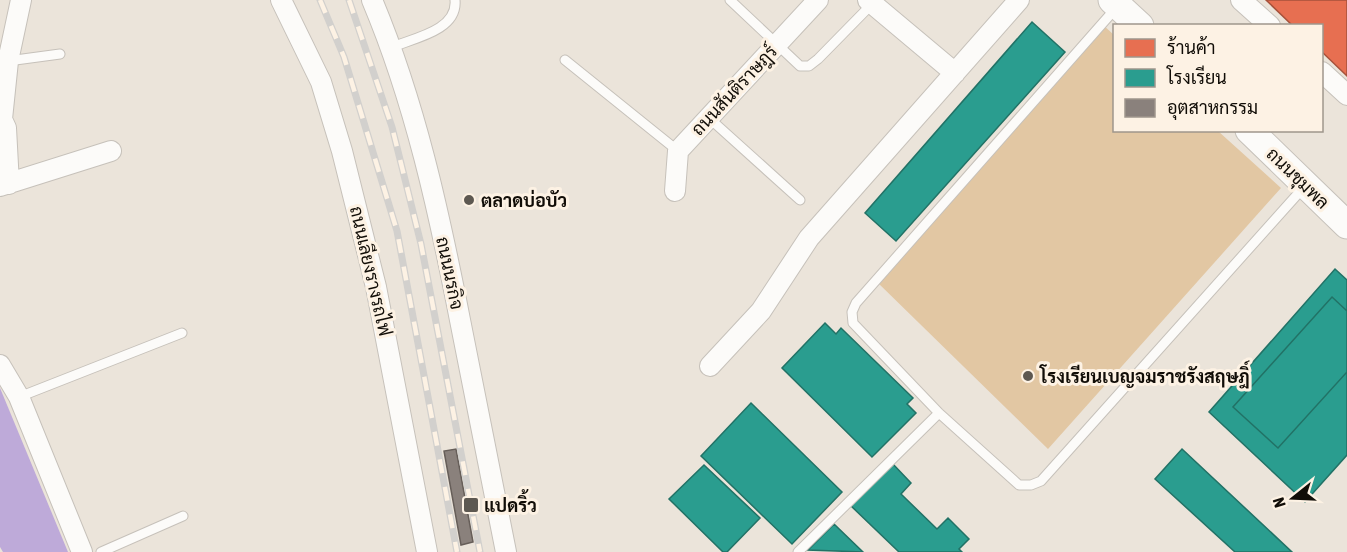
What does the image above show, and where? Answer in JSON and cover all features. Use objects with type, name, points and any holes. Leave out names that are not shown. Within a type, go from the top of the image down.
[{"type":"main road","points":[[1118,2],[1138,24]]},
{"type":"main road","name":"ถนนชุมพล","points":[[1251,132],[1347,225]]},
{"type":"street","points":[[21,0],[8,61],[1,117],[6,128],[5,185],[111,151]]},
{"type":"street","name":"ถนนเลียงรางรถไฟ","points":[[281,0],[321,82],[342,151],[376,287],[428,552]]},
{"type":"street","name":"ถนนนรกิจ","points":[[372,0],[392,47],[445,242],[506,552]]},
{"type":"street","name":"ถนนสันติราษฎร์","points":[[675,191],[678,151],[818,0]]},
{"type":"street","points":[[710,366],[761,311],[809,238],[1019,0]]},
{"type":"street","points":[[1241,0],[1268,24]]},
{"type":"street","points":[[870,2],[955,73]]},
{"type":"street","points":[[1323,73],[1347,95]]},
{"type":"street","points":[[0,365],[19,397],[82,552]]},
{"type":"lane","points":[[392,47],[436,30],[451,21],[456,10],[455,0]]},
{"type":"lane","points":[[730,0],[800,66],[809,66],[870,2]]},
{"type":"lane","points":[[1118,2],[856,303],[852,312],[854,323],[939,413],[1019,485],[1031,485],[1041,481],[1306,185]]},
{"type":"lane","points":[[8,61],[60,54]]},
{"type":"lane","points":[[565,60],[678,151]]},
{"type":"lane","points":[[709,118],[800,200]]},
{"type":"lane","points":[[19,397],[182,333]]},
{"type":"lane","points":[[798,552],[939,413]]},
{"type":"lane","points":[[101,552],[183,516]]},
{"type":"shaded area","points":[[1102,24],[1113,34],[1113,132],[1219,132],[1281,188],[1048,449],[876,281]]},
{"type":"shaded area","points":[[0,388],[68,552],[3,552],[0,547]]},
{"type":"building: ร้านค้า","points":[[1266,0],[1347,0],[1347,76],[1323,53],[1323,24],[1291,24]]},
{"type":"building: โรงเรียน","points":[[1032,22],[1065,52],[896,241],[865,213]]},
{"type":"building: โรงเรียน","points":[[1335,269],[1347,280],[1347,455],[1305,502],[1209,412]]},
{"type":"building: โรงเรียน","points":[[1332,297],[1347,311],[1347,372],[1278,448],[1233,407]]},
{"type":"building: โรงเรียน","points":[[825,323],[836,334],[841,328],[913,398],[907,404],[916,413],[872,457],[782,368]]},
{"type":"building: โรงเรียน","points":[[751,403],[842,492],[792,544],[701,456]]},
{"type":"building: โรงเรียน","points":[[1182,449],[1292,552],[1235,552],[1155,479]]},
{"type":"building: โรงเรียน","points":[[892,463],[911,483],[901,494],[937,529],[948,518],[969,539],[959,549],[962,552],[899,552],[850,505]]},
{"type":"building: โรงเรียน","points":[[704,465],[760,518],[727,552],[723,552],[669,499]]},
{"type":"building: โรงเรียน","points":[[834,524],[863,552],[808,550]]},
{"type":"building: อุตสาหกรรม","points":[[456,449],[473,542],[461,545],[444,451]]},
{"type":"railway","points":[[320,0],[344,57],[397,231],[457,552]]},
{"type":"railway","points":[[349,0],[392,127],[421,244],[480,552]]},
{"type":"place","name":"ตลาดบ่อบัว","points":[[469,200]]},
{"type":"place","name":"โรงเรียนเบญจมราชรังสฤษฎิ์","points":[[1028,376]]},
{"type":"place","name":"แปดริ้ว","points":[[471,505]]}]
